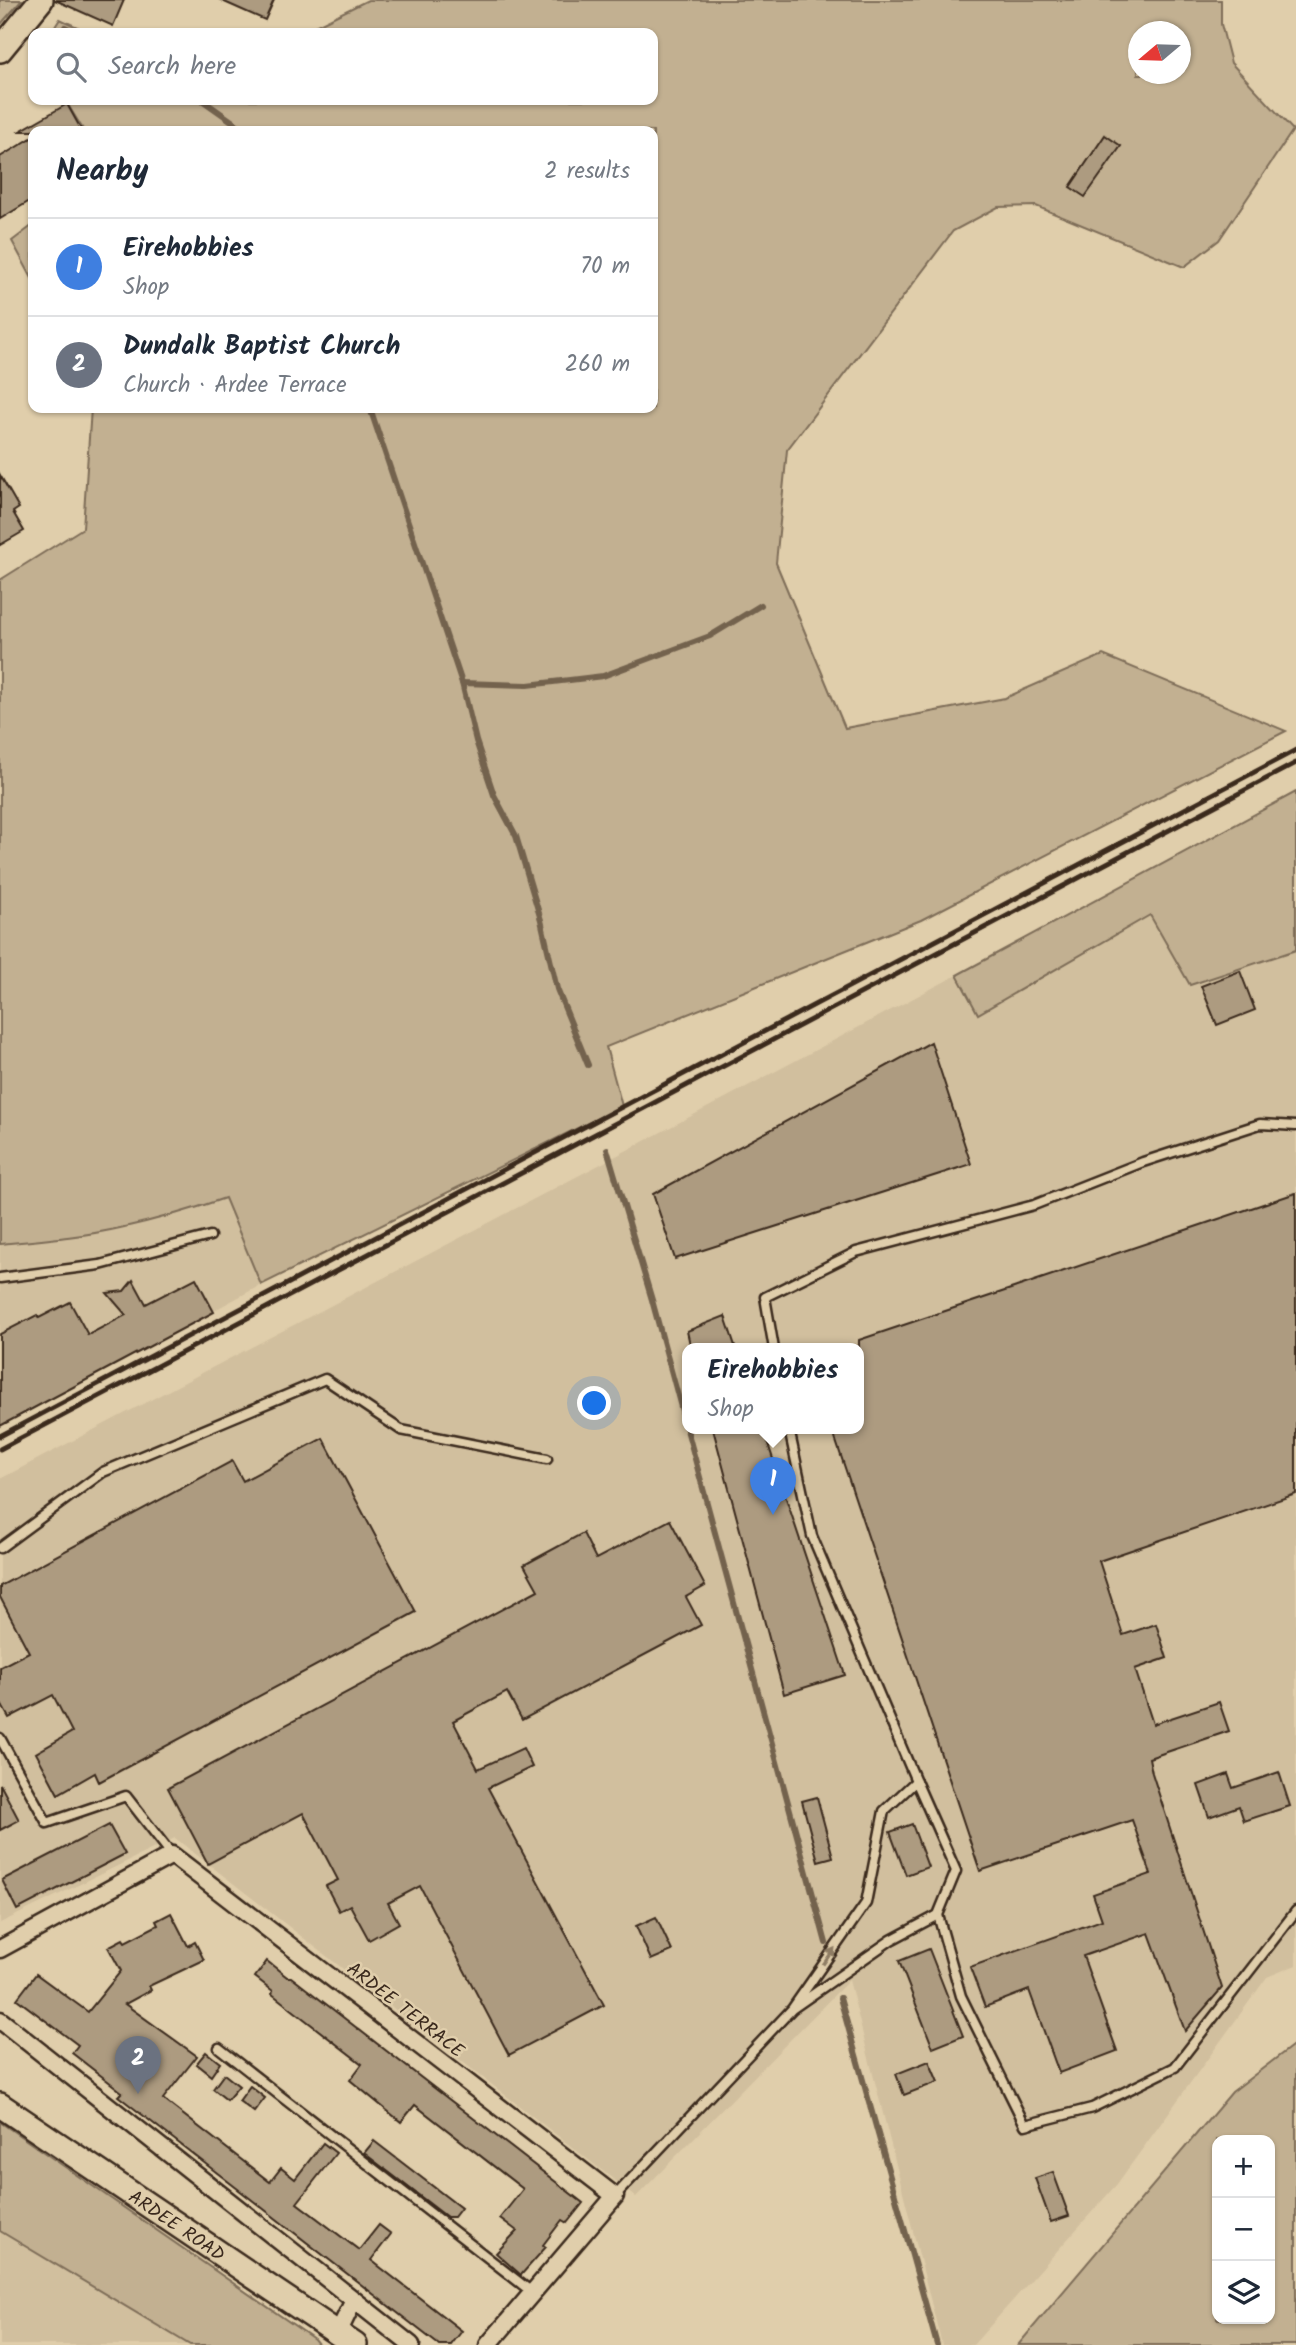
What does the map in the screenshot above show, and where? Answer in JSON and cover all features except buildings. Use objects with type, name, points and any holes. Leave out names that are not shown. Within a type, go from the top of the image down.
[{"type":"main road","points":[[0,50],[41,0]]},
{"type":"main road","name":"ARDEE ROAD","points":[[0,2105],[347,2339]]},
{"type":"street","points":[[0,1949],[172,1855]]},
{"type":"street","name":"ARDEE TERRACE","points":[[172,1855],[615,2196]]},
{"type":"street","points":[[0,2020],[411,2345]]},
{"type":"street","points":[[488,2345],[615,2196]]},
{"type":"street","points":[[347,2339],[354,2300]]},
{"type":"lane","points":[[773,1343],[765,1297],[856,1252],[1034,1205],[1143,1162],[1260,1124],[1296,1126]]},
{"type":"lane","points":[[0,1278],[100,1265],[210,1236]]},
{"type":"lane","points":[[0,1548],[103,1472],[326,1379],[401,1430],[547,1460]]},
{"type":"lane","points":[[790,1434],[812,1536],[956,1871],[938,1915],[961,1996],[1025,2125],[1092,2108],[1175,2067],[1296,1911]]},
{"type":"lane","points":[[0,1738],[47,1823],[126,1796],[172,1855]]},
{"type":"lane","points":[[615,2196],[792,2009],[866,1903],[884,1811],[916,1781]]},
{"type":"lane","points":[[792,2009],[891,1940],[938,1915]]},
{"type":"lane","points":[[219,2048],[533,2293]]},
{"type":"shaded area","points":[[0,0],[22,0],[0,25]]},
{"type":"shaded area","points":[[368,0],[1221,0],[1221,24],[1231,63],[1293,130],[1219,240],[1184,267],[1036,206],[998,207],[953,231],[787,450],[776,563],[845,728],[1005,698],[1103,655],[1286,731],[921,920],[606,1047],[622,1106],[261,1285],[225,1198],[186,1211],[105,1231],[0,1244],[0,580],[83,528],[91,413],[658,413],[658,126],[81,126],[68,105],[658,105],[658,28],[308,28]]},
{"type":"shaded area","points":[[60,19],[79,28],[54,28]]},
{"type":"shaded area","points":[[28,229],[28,271],[12,241]]},
{"type":"shaded area","points":[[1296,792],[1296,950],[1190,985],[1150,915],[978,1014],[957,975]]},
{"type":"shaded area","points":[[1151,914],[1190,985],[1296,950],[1296,1965],[1267,1977],[1117,2184],[973,2345],[942,2345],[849,1980],[636,2197],[175,1838],[0,1923],[0,1479],[957,975],[978,1013]]},
{"type":"shaded area","points":[[226,1197],[261,1285],[0,1426],[0,1244],[119,1229],[184,1212]]},
{"type":"shaded area","points":[[1296,2043],[1296,2345],[1018,2345],[1232,2092]]},
{"type":"shaded area","points":[[0,2122],[314,2339],[319,2345],[0,2345]]},
{"type":"shaded area","points":[[0,2122],[319,2345],[190,2345],[0,2231]]},
{"type":"waterway","points":[[209,105],[239,126]]},
{"type":"waterway","points":[[372,413],[462,683],[476,741],[494,795],[516,836],[541,920],[557,989],[588,1065]]},
{"type":"waterway","points":[[462,683],[528,685],[603,676],[710,636],[761,605]]},
{"type":"waterway","points":[[607,1149],[682,1411]]},
{"type":"waterway","points":[[688,1434],[826,1943]]},
{"type":"waterway","points":[[840,1998],[937,2345]]},
{"type":"railway","points":[[0,1436],[1296,750]]},
{"type":"railway","points":[[0,1449],[1296,763]]},
{"type":"place","name":"Eirehobbies","points":[[773,1515]]},
{"type":"place","name":"Dundalk Baptist Church","points":[[138,2094]]}]
